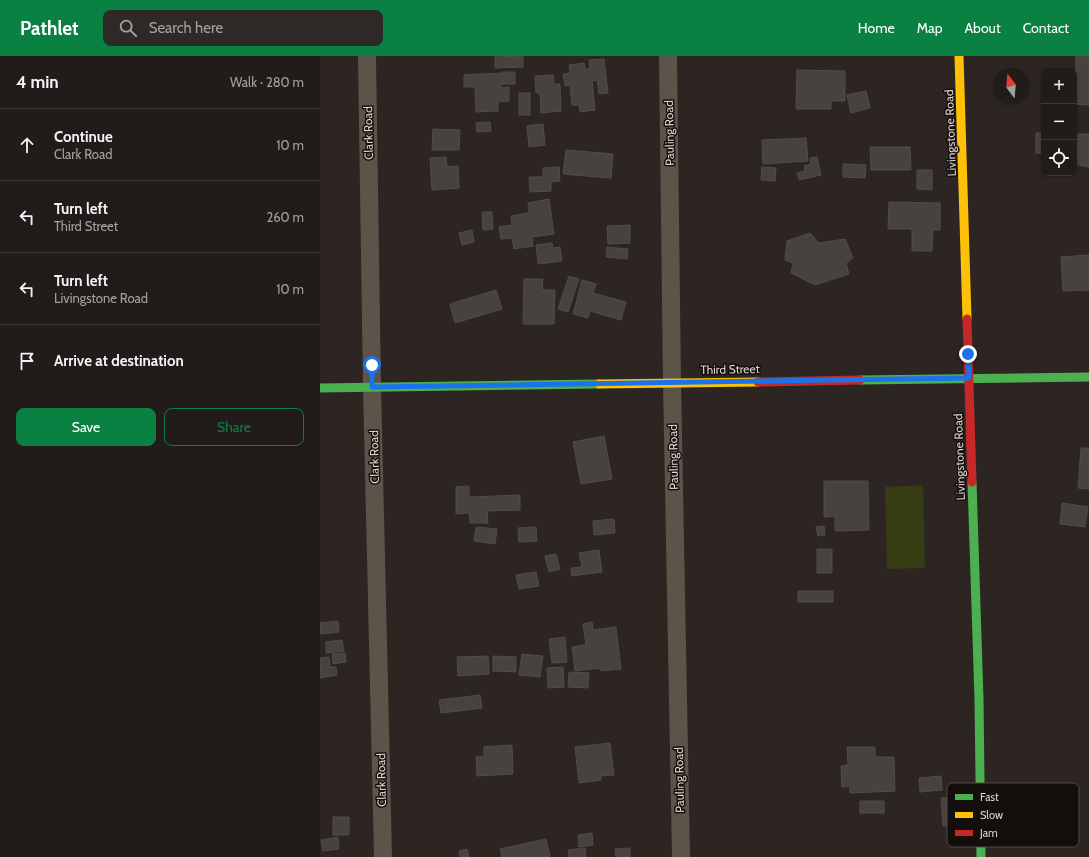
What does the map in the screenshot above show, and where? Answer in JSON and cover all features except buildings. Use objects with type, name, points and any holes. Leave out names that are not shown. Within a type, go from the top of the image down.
[{"type":"street","name":"Clark Road","points":[[367,56],[372,387],[383,857]]},
{"type":"street","name":"Pauling Road","points":[[668,56],[672,382],[681,857]]},
{"type":"street","name":"Livingstone Road","points":[[959,56],[980,783]]},
{"type":"street","name":"Third Street","points":[[320,388],[1089,377]]},
{"type":"street","name":"Livingstone Road","points":[[981,847],[981,857]]},
{"type":"green space","points":[[923,485],[925,568],[887,569],[885,487]]},
{"type":"traffic: fast","points":[[860,380],[1089,377]]},
{"type":"traffic: fast","points":[[320,388],[599,384]]},
{"type":"traffic: fast","points":[[972,482],[980,783]]},
{"type":"traffic: fast","points":[[981,847],[981,857]]},
{"type":"traffic: slow","points":[[959,56],[967,319]]},
{"type":"traffic: slow","points":[[599,384],[758,382]]},
{"type":"traffic: jam","points":[[967,319],[972,482]]},
{"type":"traffic: jam","points":[[758,382],[860,380]]},
{"type":"route","points":[[372,365],[372,387],[969,378],[968,354]]}]
